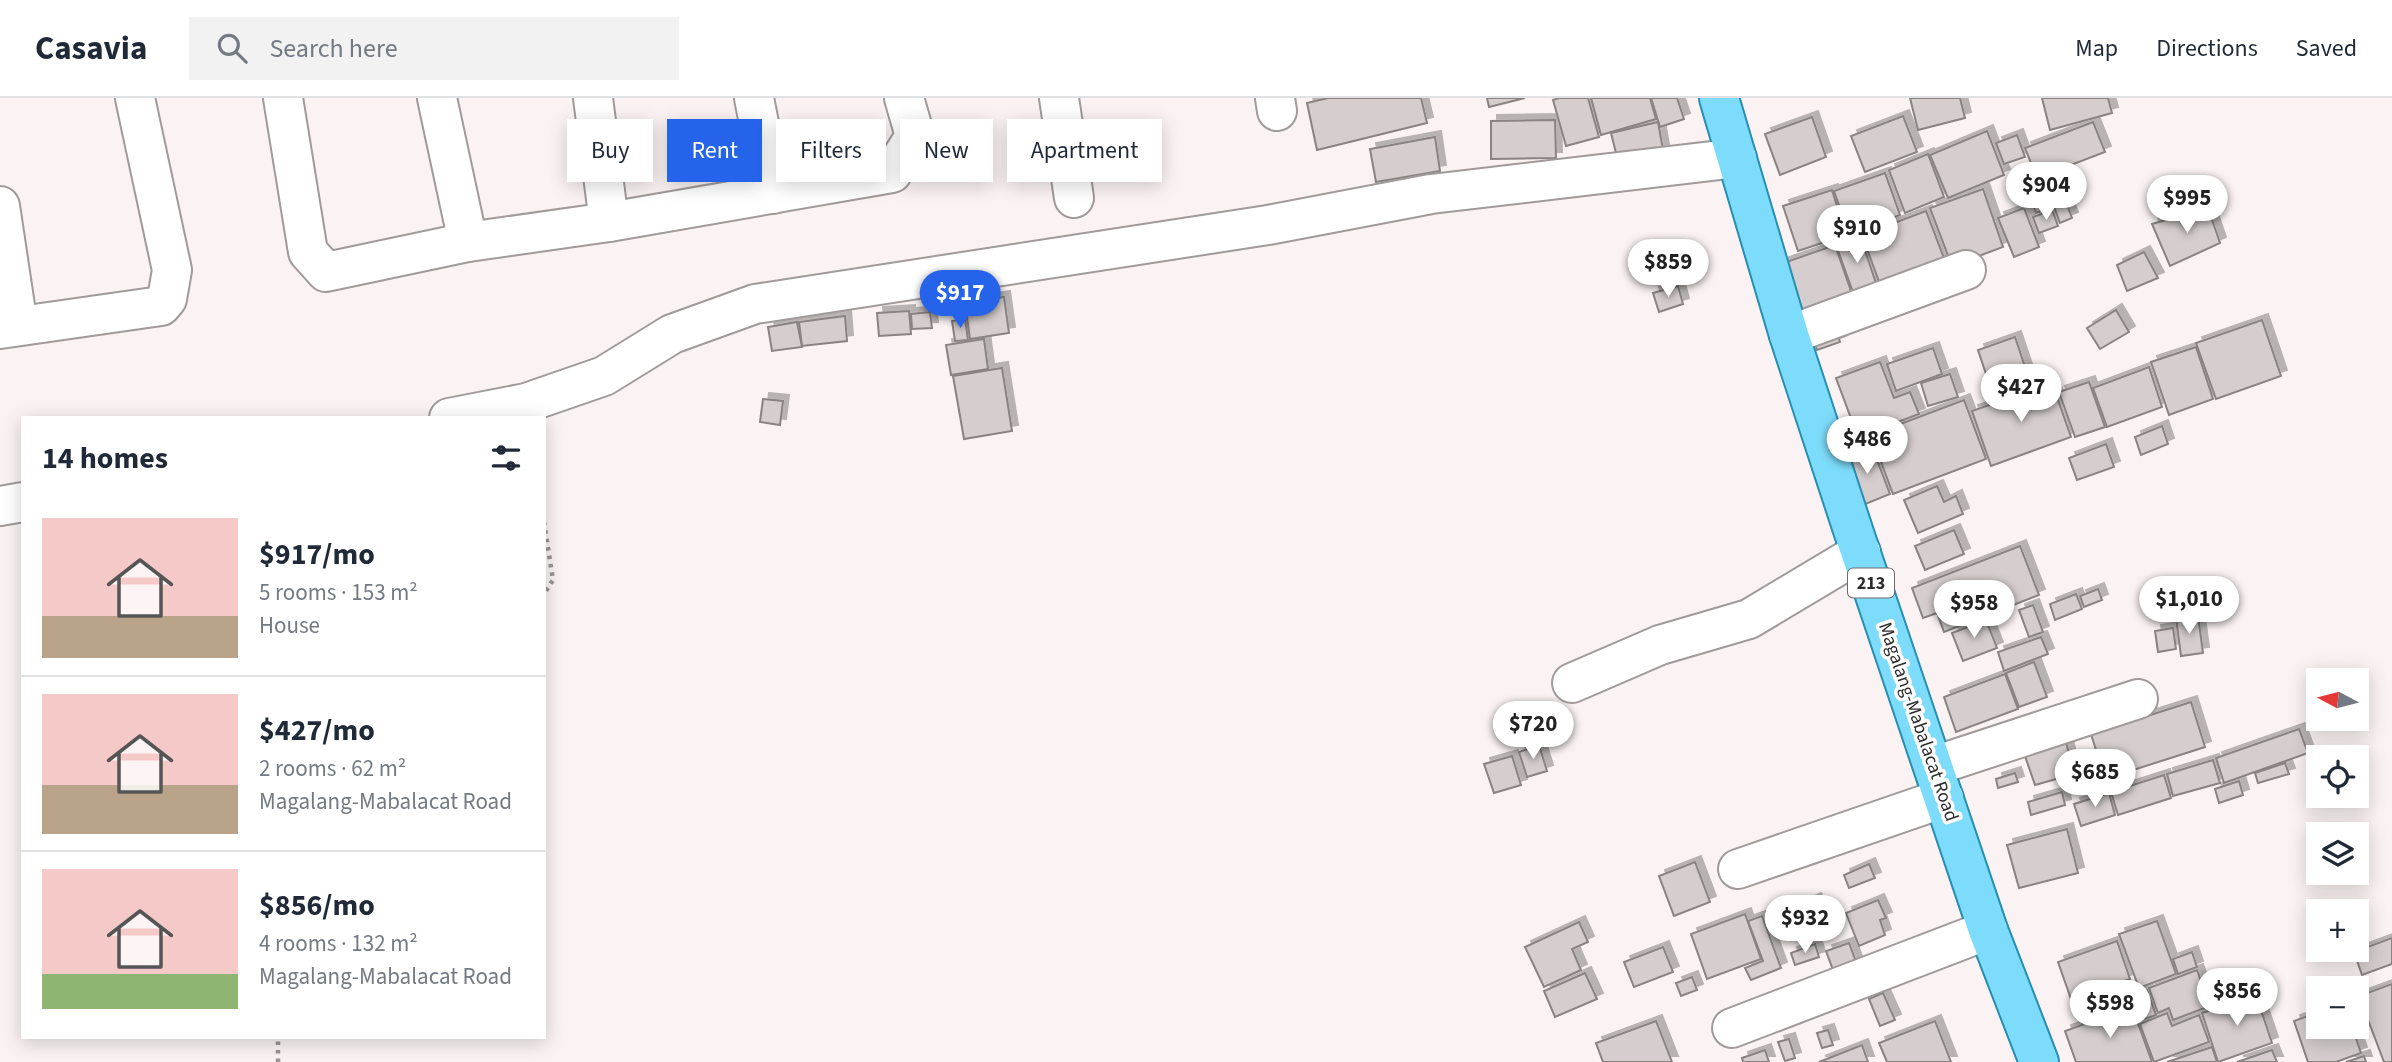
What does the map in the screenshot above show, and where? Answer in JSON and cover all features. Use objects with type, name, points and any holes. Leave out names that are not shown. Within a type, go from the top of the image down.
[{"type":"main road","name":"Magalang-Mabalacat Road","points":[[1719,98],[1789,335],[1861,552],[1988,930],[2039,1062]]},
{"type":"street","points":[[0,206],[9,327],[161,306],[167,299],[172,270],[135,98]]},
{"type":"street","points":[[283,98],[309,252],[326,272],[468,242],[609,222],[892,173],[915,136],[904,98]]},
{"type":"street","points":[[438,98],[468,242]]},
{"type":"street","points":[[593,98],[609,222]]},
{"type":"street","points":[[754,98],[773,194]]},
{"type":"street","points":[[1059,98],[1074,198]]},
{"type":"street","points":[[459,416],[526,403],[604,376],[672,334],[755,304],[1268,225],[1431,194],[1737,158]]},
{"type":"street","points":[[1789,335],[1966,270]]},
{"type":"street","points":[[0,506],[21,502]]},
{"type":"street","points":[[1572,683],[1660,645],[1749,619],[1861,552]]},
{"type":"street","points":[[1738,869],[2138,699]]},
{"type":"street","points":[[1732,1028],[1988,930]]},
{"type":"path","points":[[546,535],[553,580],[546,591]]},
{"type":"path","points":[[278,1039],[278,1062]]},
{"type":"building","points":[[1328,98],[1421,98],[1427,123],[1317,150],[1307,103]]},
{"type":"building","points":[[1487,98],[1525,98],[1489,107]]},
{"type":"building","points":[[1588,98],[1599,137],[1566,146],[1553,100]]},
{"type":"building","points":[[1591,98],[1650,98],[1656,119],[1601,135]]},
{"type":"building","points":[[1651,98],[1677,98],[1684,119],[1660,127]]},
{"type":"building","points":[[1910,98],[1960,98],[1965,118],[1918,130]]},
{"type":"building","points":[[2042,98],[2108,98],[2112,113],[2050,130]]},
{"type":"building","points":[[1903,116],[1917,152],[1865,172],[1851,136]]},
{"type":"building","points":[[1812,117],[1826,157],[1780,175],[1765,134]]},
{"type":"building","points":[[1555,120],[1556,158],[1491,159],[1491,121]]},
{"type":"building","points":[[1658,122],[1663,150],[1618,161],[1611,133]]},
{"type":"building","points":[[2093,122],[2105,152],[2037,178],[2025,148]]},
{"type":"building","points":[[1987,131],[2004,175],[1948,198],[1930,155]]},
{"type":"building","points":[[2017,135],[2025,157],[2004,164],[1996,143]]},
{"type":"building","points":[[1435,137],[1440,171],[1376,182],[1370,149]]},
{"type":"building","points":[[1928,154],[1944,197],[1905,213],[1889,170]]},
{"type":"building","points":[[1885,173],[1900,215],[1849,234],[1834,191]]},
{"type":"building","points":[[2041,184],[2051,207],[2036,213],[2027,189]]},
{"type":"building","points":[[1983,189],[2003,247],[1952,266],[1930,208]]},
{"type":"building","points":[[1832,190],[1846,235],[1798,251],[1783,206]]},
{"type":"building","points":[[2065,199],[2072,218],[2060,223],[2053,204]]},
{"type":"building","points":[[2024,208],[2039,247],[2014,257],[1998,218]]},
{"type":"building","points":[[2208,208],[2220,243],[2170,266],[2152,224]]},
{"type":"building","points":[[2052,210],[2058,226],[2039,233],[2033,217]]},
{"type":"building","points":[[1926,211],[1947,266],[1882,290],[1862,235]]},
{"type":"building","points":[[1860,236],[1877,286],[1854,295],[1836,245]]},
{"type":"building","points":[[1835,245],[1852,294],[1792,315],[1775,266]]},
{"type":"building","points":[[2144,252],[2158,278],[2127,291],[2117,265]]},
{"type":"building","points":[[1678,286],[1683,304],[1659,312],[1653,293]]},
{"type":"building","points":[[1004,297],[1009,333],[970,339],[965,303]]},
{"type":"building","points":[[2116,310],[2129,332],[2100,349],[2087,328]]},
{"type":"building","points":[[909,311],[911,334],[879,336],[877,313]]},
{"type":"building","points":[[930,312],[932,328],[912,329],[911,314]]},
{"type":"building","points":[[845,316],[847,341],[802,346],[799,322]]},
{"type":"building","points":[[965,319],[968,340],[955,341],[952,321]]},
{"type":"building","points":[[2262,320],[2281,376],[2216,399],[2196,343]]},
{"type":"building","points":[[797,322],[802,347],[772,351],[768,327]]},
{"type":"building","points":[[1834,324],[1840,342],[1817,350],[1811,331]]},
{"type":"building","points":[[2015,337],[2026,370],[1989,383],[1978,350]]},
{"type":"building","points":[[984,339],[988,369],[951,375],[946,345]]},
{"type":"building","points":[[2196,347],[2213,399],[2169,415],[2151,362]]},
{"type":"building","points":[[1933,348],[1942,374],[1896,391],[1887,364]]},
{"type":"building","points":[[1880,362],[1894,398],[1910,392],[1919,414],[1858,437],[1836,378]]},
{"type":"building","points":[[2149,367],[2162,407],[2107,427],[2093,388]]},
{"type":"building","points":[[1002,368],[1012,431],[964,439],[953,376]]},
{"type":"building","points":[[1950,374],[1958,397],[1928,406],[1921,383]]},
{"type":"building","points":[[2089,382],[2105,427],[2075,437],[2059,392]]},
{"type":"building","points":[[2052,383],[2071,437],[1991,466],[1972,411]]},
{"type":"building","points":[[763,399],[783,401],[780,425],[760,422]]},
{"type":"building","points":[[1964,400],[1986,459],[1893,494],[1871,435]]},
{"type":"building","points":[[2162,426],[2168,444],[2141,455],[2135,437]]},
{"type":"building","points":[[2106,444],[2114,467],[2077,480],[2069,458]]},
{"type":"building","points":[[1872,447],[1890,494],[1863,505],[1845,456]]},
{"type":"building","points":[[1937,486],[1944,502],[1956,496],[1963,514],[1918,533],[1904,500]]},
{"type":"building","points":[[1954,530],[1964,554],[1925,570],[1915,546]]},
{"type":"building","points":[[2020,546],[2039,595],[1944,632],[1937,613],[1923,618],[1912,588]]},
{"type":"building","points":[[2098,589],[2102,600],[2084,607],[2080,596]]},
{"type":"building","points":[[2076,594],[2082,609],[2055,620],[2050,604]]},
{"type":"building","points":[[2033,605],[2043,632],[2029,637],[2019,610]]},
{"type":"building","points":[[2198,616],[2203,653],[2181,656],[2176,618]]},
{"type":"building","points":[[1986,620],[1997,648],[1963,661],[1952,633]]},
{"type":"building","points":[[2173,628],[2176,649],[2158,652],[2155,631]]},
{"type":"building","points":[[2041,637],[2048,654],[2004,671],[1998,652]]},
{"type":"building","points":[[2034,662],[2047,697],[2019,707],[2006,673]]},
{"type":"building","points":[[2005,674],[2018,709],[1956,732],[1944,697]]},
{"type":"building","points":[[2191,702],[2205,747],[2105,779],[2091,734]]},
{"type":"building","points":[[2299,729],[2306,748],[2306,754],[2224,783],[2216,758]]},
{"type":"building","points":[[2066,742],[2074,774],[2035,785],[2025,756]]},
{"type":"building","points":[[1539,745],[1547,771],[1527,777],[1519,752]]},
{"type":"building","points":[[1512,756],[1521,785],[1494,793],[1484,764]]},
{"type":"building","points":[[2213,760],[2220,783],[2173,796],[2167,774]]},
{"type":"building","points":[[2285,763],[2289,774],[2258,783],[2255,773]]},
{"type":"building","points":[[2015,773],[2018,782],[1998,788],[1996,779]]},
{"type":"building","points":[[2164,775],[2171,798],[2118,815],[2111,792]]},
{"type":"building","points":[[2239,781],[2243,795],[2219,803],[2215,789]]},
{"type":"building","points":[[2062,792],[2065,805],[2031,815],[2028,802]]},
{"type":"building","points":[[2109,793],[2115,815],[2081,826],[2074,804]]},
{"type":"building","points":[[2067,829],[2078,873],[2019,888],[2007,845]]},
{"type":"building","points":[[1695,862],[1710,902],[1674,916],[1659,876]]},
{"type":"building","points":[[1869,864],[1875,878],[1849,888],[1844,875]]},
{"type":"building","points":[[1815,899],[1823,917],[1805,925],[1798,907]]},
{"type":"building","points":[[1878,900],[1886,918],[1880,920],[1885,935],[1859,946],[1846,913]]},
{"type":"building","points":[[1745,914],[1761,959],[1707,979],[1691,934]]},
{"type":"building","points":[[1762,916],[1781,968],[1751,980],[1745,968],[1763,961],[1748,921]]},
{"type":"building","points":[[2157,921],[2176,974],[2139,988],[2119,934]]},
{"type":"building","points":[[1579,922],[1588,942],[1572,949],[1581,970],[1544,987],[1525,947]]},
{"type":"building","points":[[2392,938],[2392,964],[2362,975],[2357,962],[2369,962],[2369,946]]},
{"type":"building","points":[[2117,941],[2130,979],[2071,999],[2058,962]]},
{"type":"building","points":[[1849,943],[1859,970],[1836,978],[1826,951]]},
{"type":"building","points":[[1815,944],[1819,957],[1795,965],[1791,953]]},
{"type":"building","points":[[1663,947],[1673,972],[1634,987],[1624,962]]},
{"type":"building","points":[[2192,952],[2197,967],[2178,974],[2173,959]]},
{"type":"building","points":[[2197,970],[2210,1006],[2173,1020],[2169,1008],[2158,1013],[2149,988]]},
{"type":"building","points":[[1585,973],[1597,999],[1555,1017],[1544,991]]},
{"type":"building","points":[[1692,977],[1697,990],[1681,996],[1676,983]]},
{"type":"building","points":[[2392,984],[2392,1062],[2384,1062],[2369,1022],[2369,992]]},
{"type":"building","points":[[2147,990],[2156,1015],[2139,1021],[2130,996]]},
{"type":"building","points":[[2107,992],[2114,1009],[2082,1023],[2075,1006]]},
{"type":"building","points":[[1883,993],[1895,1020],[1880,1026],[1869,999]]},
{"type":"building","points":[[2256,995],[2272,1043],[2218,1062],[2202,1013]]},
{"type":"building","points":[[2132,1007],[2152,1062],[2076,1062],[2065,1031]]},
{"type":"building","points":[[2167,1013],[2172,1026],[2199,1015],[2209,1042],[2154,1062],[2140,1024]]},
{"type":"building","points":[[2306,1017],[2306,1039],[2356,1039],[2361,1053],[2336,1062],[2308,1062],[2294,1021]]},
{"type":"building","points":[[1656,1021],[1672,1062],[1603,1062],[1596,1043]]},
{"type":"building","points":[[1935,1021],[1951,1062],[1887,1062],[1879,1043]]},
{"type":"building","points":[[1828,1030],[1833,1045],[1822,1048],[1817,1033]]},
{"type":"building","points":[[1789,1039],[1795,1058],[1785,1061],[1778,1042]]},
{"type":"building","points":[[1862,1045],[1868,1062],[1819,1062]]},
{"type":"building","points":[[2212,1047],[2217,1062],[2167,1062]]},
{"type":"building","points":[[1765,1050],[1769,1062],[1743,1062],[1742,1058]]},
{"type":"building","points":[[2272,1050],[2277,1062],[2237,1062]]},
{"type":"building","points":[[2364,1056],[2366,1062],[2346,1062]]}]
